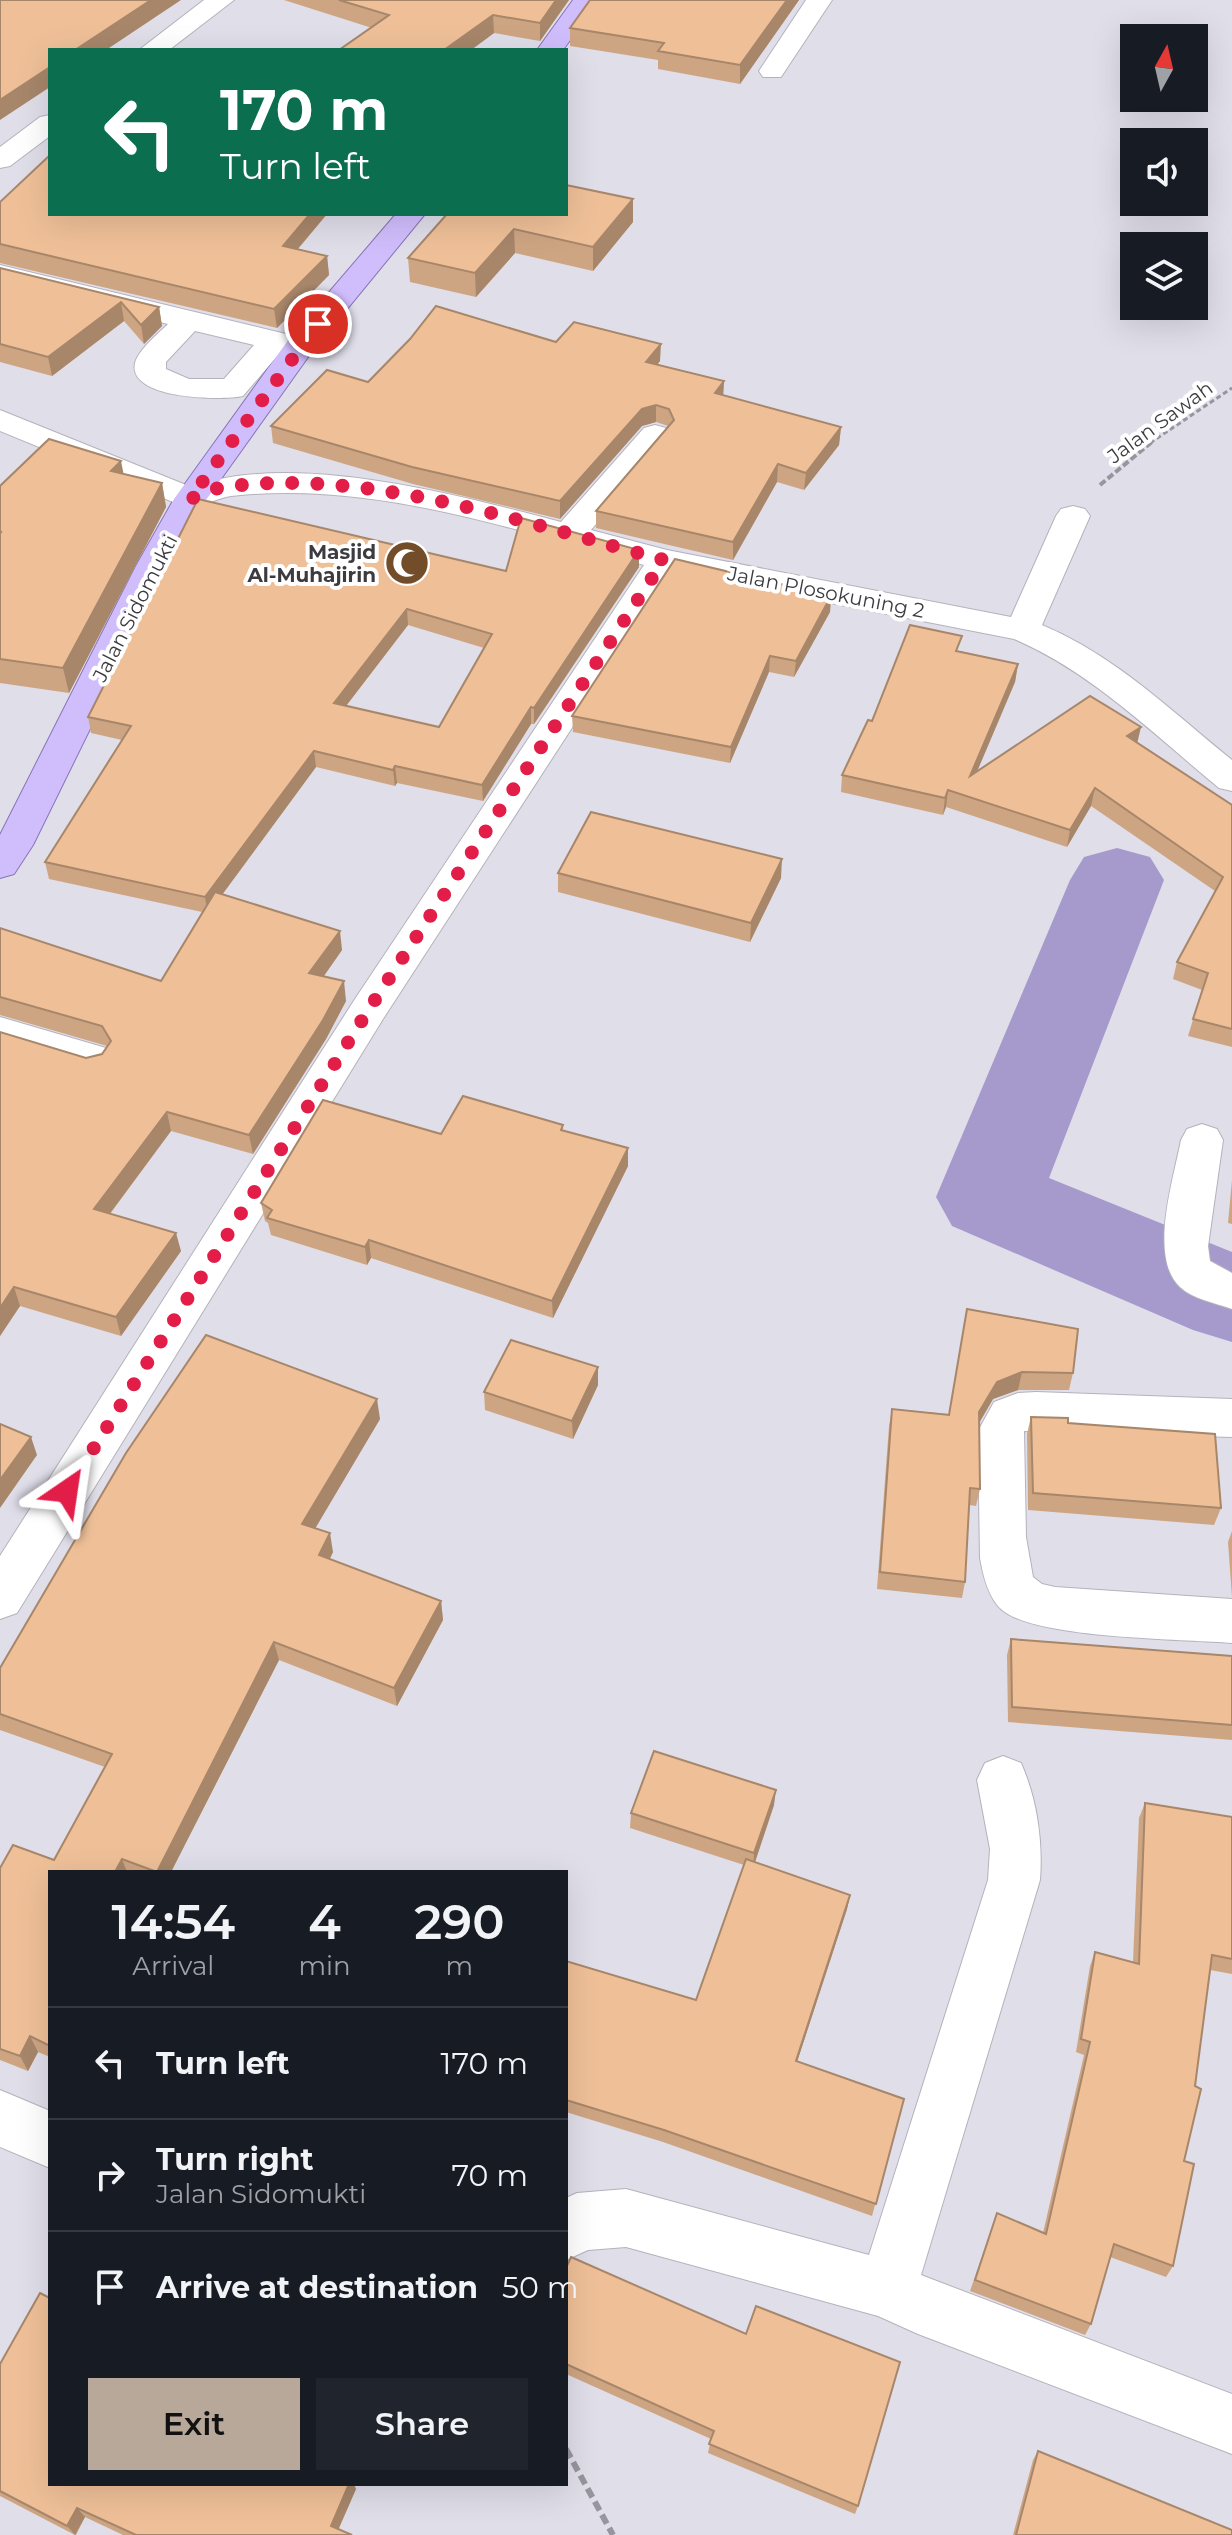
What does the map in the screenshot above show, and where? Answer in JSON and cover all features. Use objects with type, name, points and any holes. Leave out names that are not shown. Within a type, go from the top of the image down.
[{"type":"main road","points":[[551,48],[586,0]]},
{"type":"main road","name":"Jalan Sidomukti","points":[[5,850],[190,499],[300,346],[409,216]]},
{"type":"street","points":[[155,48],[221,0]]},
{"type":"street","points":[[772,71],[819,0]]},
{"type":"street","points":[[0,160],[48,124]]},
{"type":"street","points":[[0,274],[188,320]]},
{"type":"street","points":[[0,420],[190,499]]},
{"type":"street","points":[[569,534],[655,435]]},
{"type":"street","name":"Jalan Plosokuning 2","points":[[190,499],[222,487],[302,484],[381,491],[460,505],[664,560],[1023,630],[1092,664],[1222,771]]},
{"type":"street","points":[[1023,630],[1073,516]]},
{"type":"street","points":[[0,1598],[369,1009],[664,560]]},
{"type":"street","points":[[0,1032],[92,1059]]},
{"type":"street","points":[[1202,1140],[1189,1221],[1187,1258],[1190,1270],[1202,1279],[1232,1291]]},
{"type":"street","points":[[1232,1418],[1036,1411],[1014,1413],[1005,1418],[1001,1431],[1004,1556],[1010,1586],[1027,1602],[1055,1608],[1232,1621]]},
{"type":"street","points":[[903,2297],[1014,1880],[1016,1849],[1003,1780]]},
{"type":"street","points":[[0,2118],[48,2139]]},
{"type":"street","points":[[568,2229],[577,2222],[626,2218],[903,2297],[1232,2424]]},
{"type":"path","name":"Jalan Sawah","points":[[1073,516],[1097,488],[1141,449],[1232,388]]},
{"type":"path","points":[[568,2453],[613,2535]]},
{"type":"building","points":[[0,0],[151,0],[78,48],[48,48],[48,68],[0,100]]},
{"type":"building","points":[[339,0],[556,0],[540,23],[493,15],[447,48],[342,48],[389,15]]},
{"type":"building","points":[[590,0],[787,0],[740,65],[658,51],[664,43],[570,28]]},
{"type":"building","points":[[48,157],[48,216],[308,216],[283,246],[327,256],[274,309],[0,244],[0,202]]},
{"type":"building","points":[[568,185],[633,199],[593,247],[514,229],[475,273],[408,258],[445,216],[568,216]]},
{"type":"building","points":[[0,268],[159,307],[141,325],[121,302],[48,357],[0,344]]},
{"type":"building","points":[[436,306],[556,342],[574,322],[661,344],[646,362],[724,381],[715,393],[841,427],[806,473],[778,464],[733,542],[596,511],[674,420],[669,409],[656,405],[642,409],[560,501],[412,467],[271,426],[327,370],[368,382],[410,339]]},
{"type":"building","points":[[49,439],[121,461],[111,471],[162,483],[63,668],[0,659],[0,486]]},
{"type":"building","points":[[198,499],[506,571],[521,518],[639,550],[534,708],[531,707],[482,785],[395,766],[393,770],[314,751],[205,897],[45,862],[131,726],[88,717]],"holes":[[[407,609],[492,634],[439,727],[334,703]]]},
{"type":"building","points":[[675,559],[831,596],[796,661],[770,656],[731,747],[572,716]]},
{"type":"building","points":[[910,625],[962,636],[956,651],[1018,664],[970,776],[1090,696],[1141,727],[1127,736],[1232,805],[1232,1029],[1193,1019],[1208,973],[1177,962],[1223,877],[1095,788],[1070,830],[948,790],[945,798],[842,775],[868,720],[872,721]]},
{"type":"building","points":[[591,812],[782,859],[751,923],[558,873]]},
{"type":"building","points":[[215,892],[340,931],[309,973],[344,981],[323,1020],[249,1135],[167,1112],[94,1209],[176,1233],[116,1317],[14,1287],[0,1308],[0,1032],[86,1058],[102,1054],[111,1041],[102,1026],[0,997],[0,928],[161,981]]},
{"type":"building","points":[[463,1096],[563,1125],[561,1130],[628,1148],[552,1301],[369,1240],[365,1247],[267,1218],[272,1210],[261,1203],[323,1100],[441,1134]]},
{"type":"building","points":[[967,1309],[1078,1329],[1073,1373],[1022,1372],[997,1382],[979,1412],[980,1489],[970,1488],[965,1582],[880,1572],[892,1409],[949,1415]]},
{"type":"building","points":[[206,1335],[377,1399],[302,1524],[330,1533],[319,1555],[441,1601],[394,1688],[274,1642],[158,1870],[122,1859],[116,1870],[48,1870],[48,2045],[30,2036],[20,2056],[0,2049],[0,1868],[13,1845],[54,1860],[112,1754],[0,1714],[0,1668],[126,1453]]},
{"type":"building","points":[[511,1340],[598,1367],[572,1421],[484,1392]]},
{"type":"building","points":[[1031,1417],[1068,1418],[1068,1423],[1215,1434],[1221,1508],[1033,1493]]},
{"type":"building","points":[[0,1424],[31,1437],[0,1480]]},
{"type":"building","points":[[1011,1639],[1232,1656],[1232,1725],[1012,1707]]},
{"type":"building","points":[[654,1751],[776,1790],[754,1853],[631,1813]]},
{"type":"building","points":[[1145,1803],[1232,1817],[1232,1959],[1212,1955],[1195,2086],[1201,2089],[1184,2161],[1194,2164],[1173,2266],[1114,2244],[1091,2324],[975,2280],[997,2213],[1046,2234],[1090,2042],[1081,2039],[1095,1952],[1139,1964]]},
{"type":"building","points":[[746,1859],[850,1895],[796,2061],[904,2099],[876,2204],[664,2130],[568,2101],[568,1962],[696,2000]]},
{"type":"building","points":[[571,2257],[746,2334],[756,2306],[900,2362],[858,2506],[709,2444],[714,2431],[568,2365],[568,2264]]},
{"type":"building","points":[[40,2293],[48,2297],[48,2486],[348,2486],[331,2526],[352,2535],[136,2535],[77,2508],[67,2526],[0,2491],[0,2364]]},
{"type":"building","points":[[1038,2451],[1232,2530],[1232,2535],[1016,2535]]},
{"type":"waterway","points":[[1117,880],[989,1197],[1232,1299]]},
{"type":"place","name":"Masjid Al-Muhajirin","points":[[407,563]]},
{"type":"route","points":[[67,1491],[369,1009],[664,560],[460,505],[381,491],[302,484],[253,485],[222,487],[190,499],[318,324]]}]
